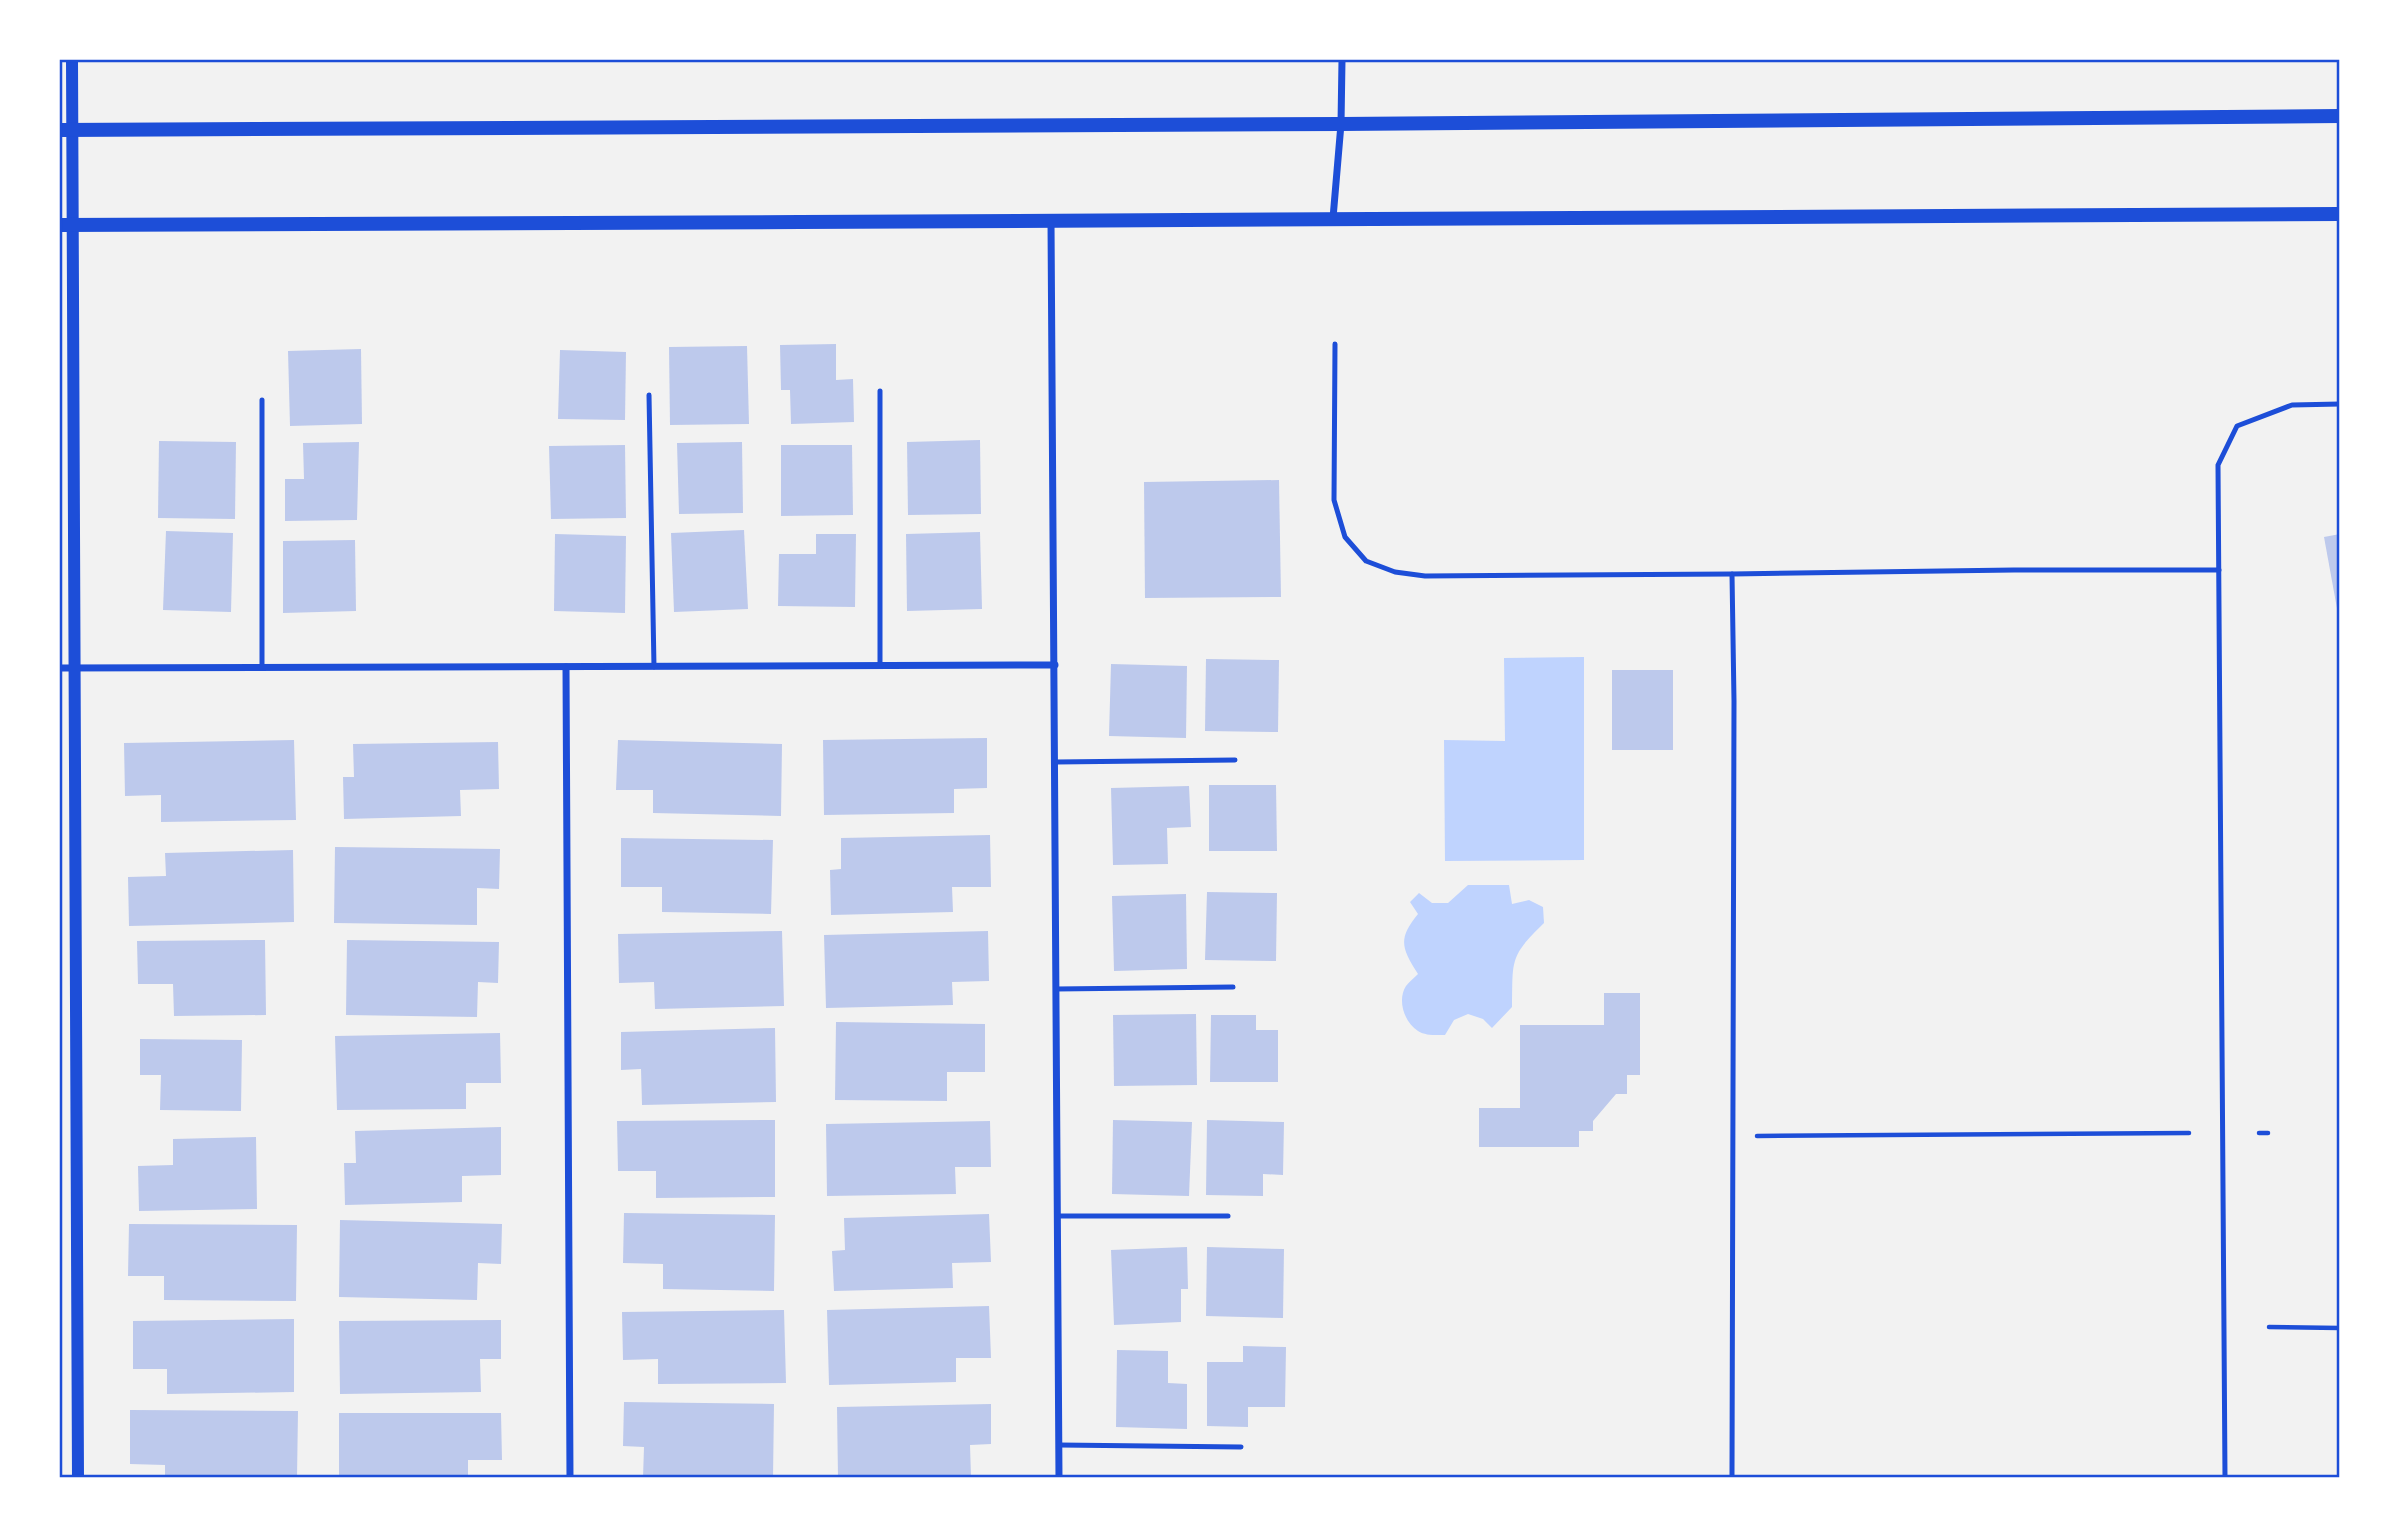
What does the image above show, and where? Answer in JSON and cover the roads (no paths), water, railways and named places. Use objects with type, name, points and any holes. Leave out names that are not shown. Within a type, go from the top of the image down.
[{"type":"main road","points":[[66,130],[2340,116]]},
{"type":"main road","points":[[65,225],[1051,221],[1792,214],[2340,214]]},
{"type":"street","points":[[72,60],[66,130],[65,225],[74,668],[78,1478]]},
{"type":"street","points":[[1333,219],[1341,124],[1342,60]]},
{"type":"street","points":[[1051,221],[1059,1478]]},
{"type":"street","points":[[60,668],[1055,665]]},
{"type":"street","points":[[566,667],[570,1478]]},
{"type":"lane","points":[[1335,344],[1334,500],[1345,537],[1366,561],[1395,572],[1425,576],[2219,570]]},
{"type":"lane","points":[[880,391],[880,666]]},
{"type":"lane","points":[[649,395],[654,667]]},
{"type":"lane","points":[[262,400],[262,668]]},
{"type":"lane","points":[[2225,1478],[2218,465],[2237,426],[2292,405],[2340,404]]},
{"type":"lane","points":[[1732,574],[1732,1478]]},
{"type":"lane","points":[[1056,762],[1235,760]]},
{"type":"lane","points":[[1056,989],[1233,987]]},
{"type":"lane","points":[[1058,1216],[1228,1216]]},
{"type":"lane","points":[[1059,1445],[1241,1447]]},
{"type":"water","points":[[1584,657],[1584,860],[1445,861],[1444,740],[1505,741],[1504,658]]},
{"type":"water","points":[[1468,885],[1509,885],[1512,904],[1529,900],[1543,907],[1544,923],[1524,944],[1515,960],[1512,1007],[1492,1028],[1483,1019],[1468,1014],[1454,1020],[1445,1035],[1424,1034],[1409,1022],[1402,1004],[1406,986],[1418,974],[1408,957],[1404,943],[1407,930],[1418,914],[1410,902],[1419,893],[1432,903],[1448,903]]}]
